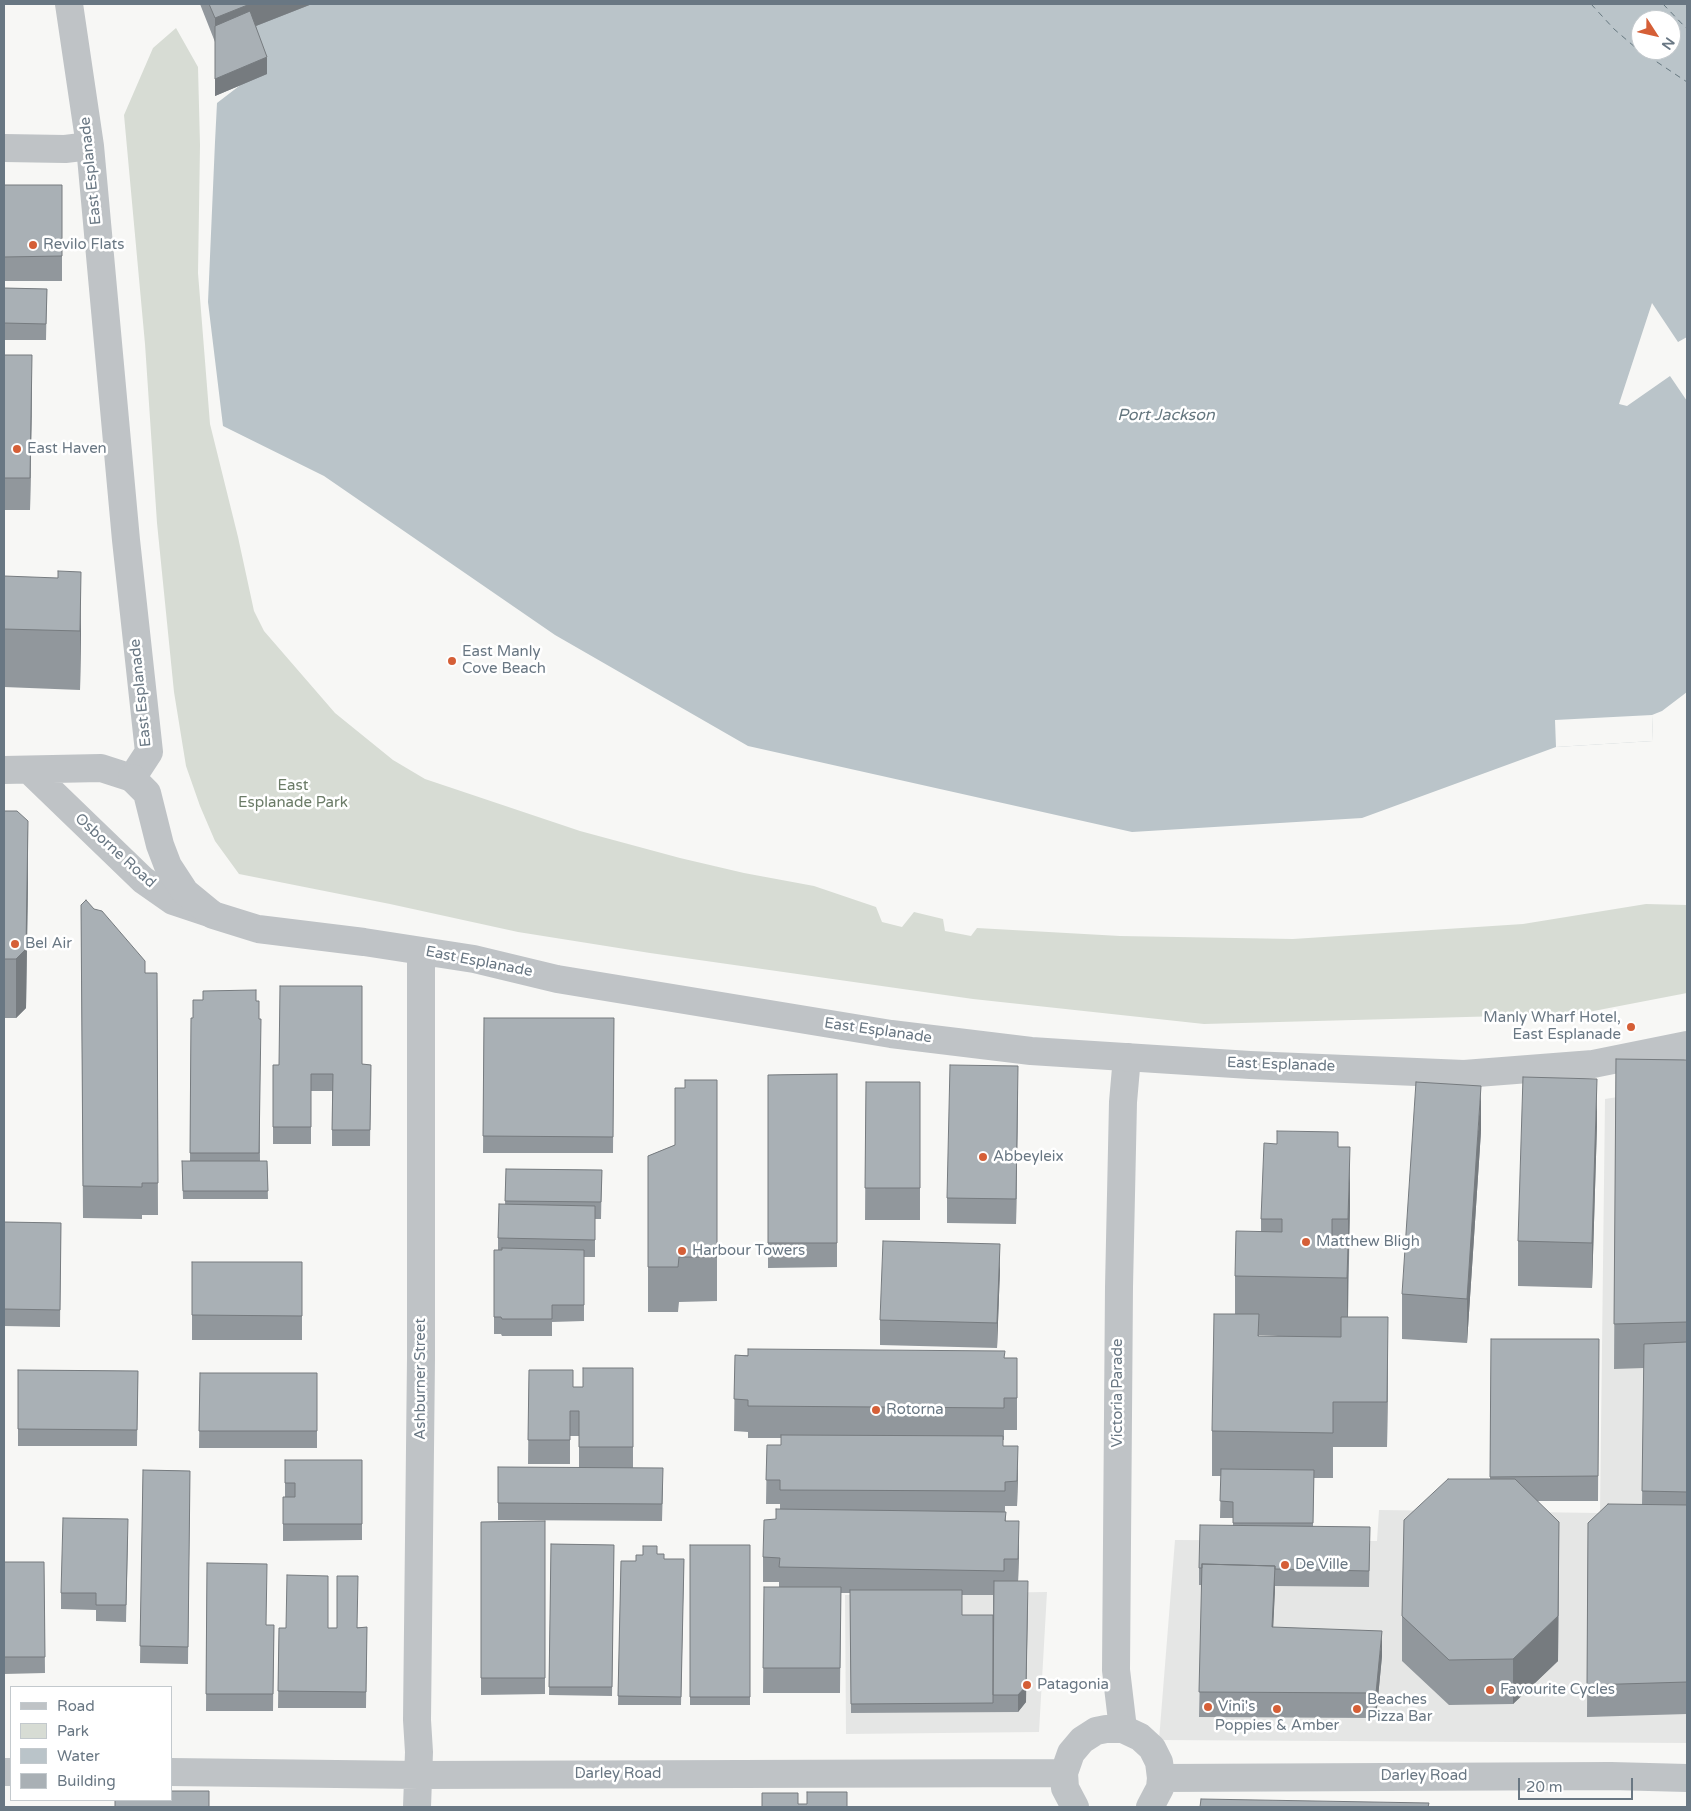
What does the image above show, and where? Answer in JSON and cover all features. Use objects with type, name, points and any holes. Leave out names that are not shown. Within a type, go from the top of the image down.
[{"type":"street","name":"East Esplanade","points":[[69,4],[90,146],[126,540],[149,752],[132,778],[147,793],[160,845],[168,866],[185,892],[213,915],[258,929],[364,942],[500,964],[557,978],[891,1034],[1031,1050],[1250,1065],[1464,1074],[1594,1064],[1687,1045]]},
{"type":"street","points":[[4,148],[90,146]]},
{"type":"street","name":"Osborne Road","points":[[16,770],[101,768],[132,778]]},
{"type":"street","name":"Osborne Road","points":[[16,770],[143,880],[173,901],[213,915]]},
{"type":"street","name":"Ashburner Street","points":[[417,1807],[419,1775],[417,1720],[421,1358],[421,951]]},
{"type":"street","name":"Victoria Parade","points":[[1123,1729],[1116,1660],[1119,1287],[1127,1057]]},
{"type":"street","points":[[1075,1807],[1065,1788],[1064,1773],[1071,1753],[1082,1740],[1096,1731],[1106,1729],[1123,1729],[1140,1736],[1152,1748],[1159,1762],[1161,1778],[1160,1788],[1150,1807]]},
{"type":"street","name":"Darley Road","points":[[172,1772],[419,1775],[1064,1773]]},
{"type":"street","name":"Darley Road","points":[[1161,1778],[1582,1776],[1687,1778]]},
{"type":"shaded area","points":[[1687,1086],[1687,1743],[1159,1740],[1175,1540],[1377,1541],[1379,1510],[1600,1513],[1605,1099]]},
{"type":"shaded area","points":[[1047,1592],[1039,1732],[846,1734],[845,1595]]},
{"type":"green space","name":"East Esplanade Park","points":[[176,28],[198,67],[200,145],[198,273],[210,424],[254,611],[264,631],[335,713],[393,760],[425,779],[580,831],[680,858],[744,873],[814,886],[876,907],[882,922],[902,927],[914,912],[943,919],[945,931],[971,936],[977,928],[1120,936],[1293,939],[1523,924],[1646,904],[1687,905],[1687,993],[1578,1014],[1204,1024],[973,999],[650,953],[518,932],[239,874],[215,841],[200,806],[186,766],[174,692],[157,523],[145,344],[124,115],[153,48]]},
{"type":"water","name":"Port Jackson","points":[[224,4],[1687,4],[1687,692],[1662,711],[1652,715],[1653,741],[1556,747],[1362,818],[1132,832],[748,746],[555,635],[324,476],[223,426],[208,302],[217,103],[243,83]]},
{"type":"pier","points":[[1652,303],[1678,342],[1687,337],[1687,401],[1670,376],[1627,406],[1619,404]]},
{"type":"pier","points":[[1652,715],[1653,741],[1556,747],[1555,720]]},
{"type":"building","points":[[209,4],[250,4],[215,18]]},
{"type":"building","points":[[250,11],[267,57],[215,79],[215,26]]},
{"type":"building","name":"Revilo Flats","points":[[4,185],[62,185],[62,256],[4,257]]},
{"type":"building","points":[[4,288],[47,289],[46,324],[4,323]]},
{"type":"building","name":"East Haven","points":[[4,355],[32,355],[30,478],[4,478]]},
{"type":"building","points":[[58,571],[81,572],[80,631],[4,629],[4,576],[58,578]]},
{"type":"building","points":[[4,811],[17,811],[28,821],[26,949],[16,959],[4,959]]},
{"type":"building","points":[[86,900],[94,909],[102,911],[145,961],[145,973],[157,973],[158,1183],[142,1183],[142,1187],[83,1186],[81,905]]},
{"type":"building","points":[[280,986],[362,986],[362,1064],[371,1065],[370,1130],[332,1130],[333,1074],[311,1074],[311,1127],[273,1127],[273,1065],[279,1065]]},
{"type":"building","points":[[256,990],[256,1001],[259,1001],[259,1019],[261,1019],[259,1153],[190,1153],[191,1018],[193,1018],[193,1000],[203,1000],[203,991]]},
{"type":"building","points":[[484,1018],[614,1018],[613,1137],[483,1136]]},
{"type":"building","points":[[1616,1059],[1687,1060],[1687,1322],[1614,1324]]},
{"type":"building","name":"Abbeyleix","points":[[950,1065],[1018,1066],[1016,1199],[947,1198]]},
{"type":"building","points":[[837,1074],[837,1243],[768,1243],[768,1075]]},
{"type":"building","points":[[1523,1077],[1597,1079],[1592,1243],[1518,1241]]},
{"type":"building","name":"Harbour Towers","points":[[685,1080],[717,1080],[717,1257],[679,1257],[678,1267],[648,1267],[648,1156],[675,1145],[675,1088],[685,1088]]},
{"type":"building","points":[[866,1082],[920,1082],[920,1188],[865,1188]]},
{"type":"building","points":[[1416,1082],[1481,1086],[1467,1299],[1402,1294]]},
{"type":"building","points":[[1277,1131],[1338,1132],[1338,1147],[1350,1147],[1348,1219],[1332,1219],[1332,1246],[1348,1246],[1347,1278],[1235,1276],[1236,1231],[1282,1232],[1282,1219],[1261,1219],[1264,1143],[1277,1144]]},
{"type":"building","points":[[182,1161],[267,1161],[268,1191],[183,1191]]},
{"type":"building","points":[[506,1169],[602,1170],[601,1202],[505,1201]]},
{"type":"building","points":[[499,1204],[595,1206],[595,1240],[498,1238]]},
{"type":"building","points":[[4,1222],[61,1223],[60,1310],[4,1309]]},
{"type":"building","points":[[883,1241],[1000,1244],[997,1323],[880,1320]]},
{"type":"building","points":[[502,1248],[584,1250],[584,1305],[552,1305],[552,1319],[502,1319],[501,1317],[494,1317],[494,1250],[502,1250]]},
{"type":"building","points":[[192,1262],[302,1262],[302,1316],[192,1315]]},
{"type":"building","points":[[1214,1314],[1259,1314],[1258,1336],[1341,1337],[1341,1317],[1388,1317],[1387,1402],[1333,1402],[1333,1433],[1212,1431]]},
{"type":"building","points":[[1491,1339],[1599,1339],[1598,1476],[1490,1477]]},
{"type":"building","points":[[1687,1342],[1687,1492],[1642,1491],[1644,1344]]},
{"type":"building","points":[[748,1349],[1005,1351],[1004,1358],[1017,1358],[1017,1398],[1004,1398],[1004,1408],[748,1406],[748,1400],[734,1399],[735,1355],[748,1356]]},
{"type":"building","points":[[583,1368],[633,1368],[633,1447],[579,1447],[579,1411],[570,1411],[570,1440],[528,1440],[529,1370],[573,1370],[573,1387],[583,1387]]},
{"type":"building","points":[[18,1370],[138,1371],[137,1430],[18,1429]]},
{"type":"building","points":[[200,1373],[317,1373],[317,1431],[199,1431]]},
{"type":"building","points":[[781,1435],[1003,1436],[1003,1446],[1018,1446],[1017,1481],[1005,1482],[1005,1491],[780,1490],[780,1480],[766,1480],[767,1445],[781,1445]]},
{"type":"building","points":[[285,1460],[362,1460],[362,1524],[283,1524],[283,1497],[295,1497],[295,1483],[285,1483]]},
{"type":"building","points":[[498,1467],[663,1468],[662,1504],[498,1503]]},
{"type":"building","points":[[1221,1469],[1314,1470],[1313,1523],[1233,1523],[1233,1502],[1220,1501]]},
{"type":"building","points":[[143,1470],[190,1471],[188,1647],[140,1646]]},
{"type":"building","points":[[1448,1479],[1515,1479],[1559,1522],[1558,1616],[1513,1659],[1449,1660],[1402,1616],[1404,1520]]},
{"type":"building","points":[[1608,1504],[1687,1505],[1687,1682],[1587,1685],[1588,1523]]},
{"type":"building","points":[[776,1509],[1006,1512],[1005,1521],[1019,1521],[1018,1559],[1004,1559],[1004,1571],[779,1567],[780,1558],[763,1557],[764,1520],[776,1519]]},
{"type":"building","points":[[63,1518],[128,1519],[126,1605],[96,1605],[96,1593],[61,1593]]},
{"type":"building","points":[[545,1521],[545,1678],[481,1678],[481,1522]]},
{"type":"building","points":[[1200,1525],[1370,1527],[1369,1571],[1275,1569],[1275,1566],[1202,1564],[1202,1568],[1199,1568]]},
{"type":"building","points":[[551,1544],[614,1545],[612,1687],[549,1687]]},
{"type":"building","points":[[690,1545],[750,1545],[750,1697],[690,1697]]},
{"type":"building","points":[[643,1546],[657,1546],[657,1554],[664,1554],[664,1559],[684,1559],[681,1697],[618,1696],[621,1561],[636,1561],[636,1555],[643,1555]]},
{"type":"building","points":[[4,1562],[44,1562],[45,1657],[4,1657]]},
{"type":"building","points":[[207,1563],[267,1564],[266,1625],[274,1625],[273,1694],[206,1694]]},
{"type":"building","points":[[1202,1564],[1275,1566],[1272,1627],[1382,1631],[1376,1693],[1199,1692]]},
{"type":"building","points":[[287,1575],[328,1576],[328,1628],[337,1628],[337,1576],[358,1576],[357,1628],[367,1627],[366,1692],[278,1691],[279,1628],[286,1628]]},
{"type":"building","points":[[994,1581],[1028,1581],[1026,1686],[1018,1695],[993,1695]]},
{"type":"building","points":[[764,1587],[841,1587],[840,1668],[763,1668]]},
{"type":"building","points":[[850,1590],[962,1590],[962,1615],[993,1615],[993,1703],[851,1704]]},
{"type":"building","points":[[172,1791],[209,1791],[209,1807],[115,1807],[115,1801],[172,1801]]},
{"type":"building","points":[[807,1792],[847,1792],[847,1807],[762,1807],[762,1793],[798,1793],[798,1804],[807,1804]]},
{"type":"building","points":[[1201,1799],[1429,1803],[1428,1807],[1200,1807]]},
{"type":"ferry route","points":[[1591,4],[1614,29],[1636,48],[1687,82]]},
{"type":"ferry route","points":[[1663,4],[1687,29]]},
{"type":"place","name":"Revilo Flats","points":[[33,245]]},
{"type":"place","name":"East Haven","points":[[17,449]]},
{"type":"place","name":"East Manly Cove Beach","points":[[452,661]]},
{"type":"place","name":"Bel Air","points":[[15,944]]},
{"type":"place","name":"Manly Wharf Hotel, East Esplanade","points":[[1631,1027]]},
{"type":"place","name":"Abbeyleix","points":[[983,1157]]},
{"type":"place","name":"Matthew Bligh","points":[[1306,1242]]},
{"type":"place","name":"Harbour Towers","points":[[682,1251]]},
{"type":"place","name":"Rotorna","points":[[876,1410]]},
{"type":"place","name":"De Ville","points":[[1285,1565]]},
{"type":"place","name":"Patagonia","points":[[1027,1685]]},
{"type":"place","name":"Favourite Cycles","points":[[1490,1690]]},
{"type":"place","name":"Vini's","points":[[1208,1707]]},
{"type":"place","name":"Poppies & Amber","points":[[1277,1709]]},
{"type":"place","name":"Beaches Pizza Bar","points":[[1357,1709]]}]
